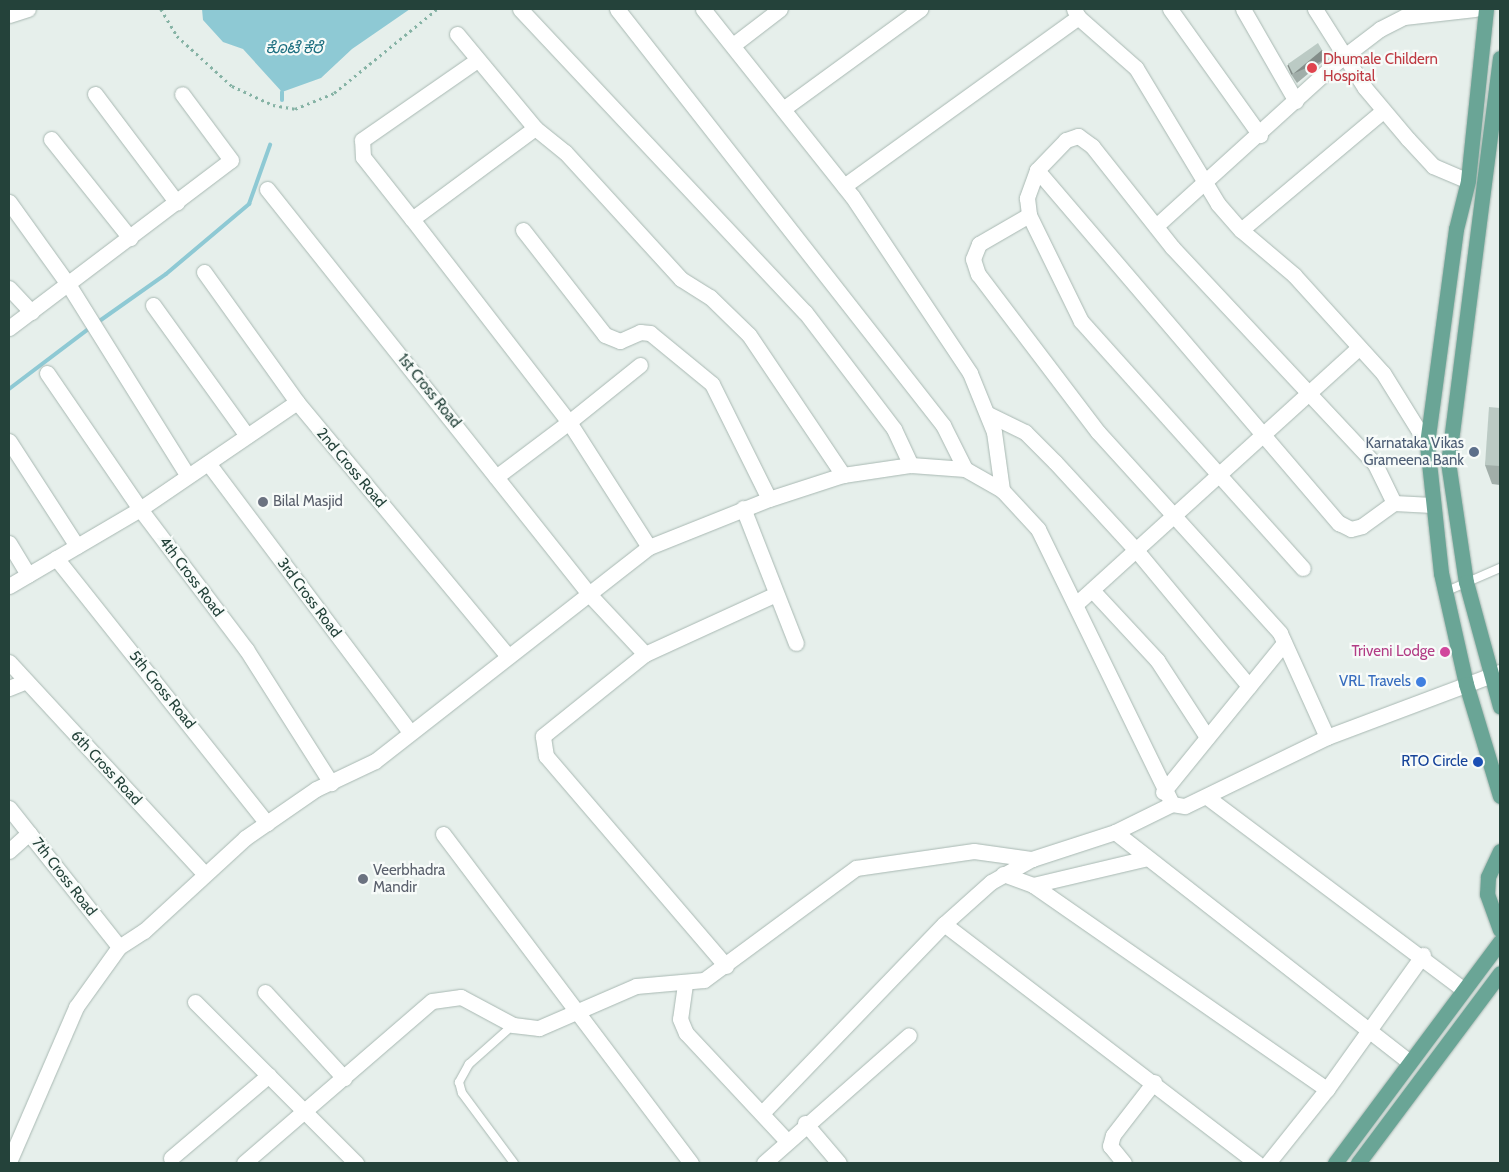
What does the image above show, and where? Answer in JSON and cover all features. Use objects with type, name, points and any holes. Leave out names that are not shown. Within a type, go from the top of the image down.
[{"type":"main road","points":[[1486,9],[1468,181],[1456,229],[1427,444],[1432,505],[1466,684],[1500,796]]},
{"type":"main road","points":[[1500,58],[1448,462],[1466,582],[1495,674],[1500,706]]},
{"type":"main road","points":[[1500,851],[1488,877],[1487,894],[1500,930]]},
{"type":"main road","points":[[1335,1163],[1408,1062],[1500,942]]},
{"type":"main road","points":[[1358,1163],[1500,973]]},
{"type":"street","points":[[9,16],[28,9]]},
{"type":"street","points":[[520,9],[806,312],[894,430],[911,465]]},
{"type":"street","points":[[617,9],[944,425],[965,469]]},
{"type":"street","points":[[704,9],[844,186],[970,373],[988,414],[1002,467],[1002,490]]},
{"type":"street","points":[[733,46],[780,9]]},
{"type":"street","points":[[783,109],[920,9]]},
{"type":"street","points":[[1170,9],[1260,135]]},
{"type":"street","points":[[1243,9],[1296,101]]},
{"type":"street","points":[[1315,9],[1344,56],[1383,111],[1433,166],[1468,181]]},
{"type":"street","points":[[1156,226],[1260,135],[1344,56],[1404,17],[1476,9]]},
{"type":"street","points":[[844,186],[1076,13],[1136,68],[1205,182],[1241,230],[1294,274],[1383,373],[1427,444]]},
{"type":"street","points":[[457,34],[534,128],[565,152],[681,279],[710,297],[749,335],[843,475]]},
{"type":"street","points":[[477,60],[362,140],[362,157],[569,422],[649,547]]},
{"type":"street","points":[[95,94],[177,203]]},
{"type":"street","points":[[9,328],[177,203],[231,160],[230,152],[182,94]]},
{"type":"street","points":[[1241,230],[1383,111]]},
{"type":"street","points":[[412,219],[534,128]]},
{"type":"street","points":[[1303,568],[1081,321],[1029,215],[1027,198],[1037,170],[1066,140],[1078,136],[1098,153],[1156,226],[1375,464],[1394,503]]},
{"type":"street","points":[[51,140],[130,238]]},
{"type":"street","points":[[1037,170],[1265,432],[1339,523],[1352,529],[1362,526],[1394,503],[1432,505]]},
{"type":"street","name":"1st Cross Road","points":[[267,189],[589,594],[645,654]]},
{"type":"street","points":[[9,202],[68,284],[188,476]]},
{"type":"street","points":[[1029,215],[980,244],[973,259],[978,274],[1098,432],[1175,515],[1284,643],[1327,738]]},
{"type":"street","points":[[523,230],[605,335],[620,341],[640,332],[650,333],[712,384],[769,499]]},
{"type":"street","name":"2nd Cross Road","points":[[204,272],[296,402],[508,656]]},
{"type":"street","points":[[9,288],[31,312]]},
{"type":"street","points":[[153,305],[247,436]]},
{"type":"street","points":[[1076,604],[1359,347]]},
{"type":"street","points":[[496,477],[640,365]]},
{"type":"street","name":"4th Cross Road","points":[[47,373],[140,510],[246,649],[331,783]]},
{"type":"street","points":[[9,586],[140,510],[296,402]]},
{"type":"street","points":[[988,414],[1025,432],[1136,550],[1249,686]]},
{"type":"street","points":[[9,441],[77,546]]},
{"type":"street","name":"3rd Cross Road","points":[[208,463],[410,732]]},
{"type":"street","points":[[9,1162],[76,1007],[119,946],[144,931],[204,873],[267,823],[331,783],[375,761],[649,547],[769,499],[843,475],[911,465],[965,469],[1002,490],[1038,529],[1076,604],[1167,798],[1186,806],[1327,738],[1495,674]]},
{"type":"street","points":[[743,508],[774,595],[796,643]]},
{"type":"street","points":[[9,543],[28,575]]},
{"type":"street","name":"5th Cross Road","points":[[56,558],[267,823]]},
{"type":"street","points":[[1092,590],[1157,660],[1207,737]]},
{"type":"street","points":[[726,966],[546,756],[542,744],[550,727],[645,654],[774,595]]},
{"type":"street","points":[[763,1112],[944,924],[1003,874],[1032,859],[1115,832],[1167,798],[1207,737],[1284,643]]},
{"type":"street","name":"6th Cross Road","points":[[9,662],[204,873]]},
{"type":"street","points":[[9,688],[26,681]]},
{"type":"street","points":[[1207,797],[1423,955],[1464,990]]},
{"type":"street","name":"7th Cross Road","points":[[9,808],[119,946]]},
{"type":"street","points":[[1115,832],[1408,1062]]},
{"type":"street","points":[[9,851],[29,833]]},
{"type":"street","points":[[444,834],[691,1163]]},
{"type":"street","points":[[244,1163],[307,1113],[420,1010],[447,996],[462,997],[514,1025],[539,1028],[636,986],[685,984],[704,980],[726,966],[789,913],[856,868],[974,851],[1032,859]]},
{"type":"street","points":[[1033,885],[1147,858]]},
{"type":"street","points":[[1003,874],[1033,885],[1327,1089]]},
{"type":"street","points":[[944,924],[1154,1082],[1257,1163]]},
{"type":"street","points":[[1268,1163],[1327,1089],[1423,955]]},
{"type":"street","points":[[685,984],[680,1019],[686,1033],[763,1112],[786,1141]]},
{"type":"street","points":[[265,992],[344,1078]]},
{"type":"street","points":[[195,1002],[356,1163]]},
{"type":"street","points":[[764,1163],[805,1123],[908,1035]]},
{"type":"street","points":[[171,1158],[269,1075]]},
{"type":"street","points":[[1124,1163],[1110,1146],[1113,1134],[1154,1082]]},
{"type":"street","points":[[805,1123],[839,1163]]},
{"type":"lane","points":[[1447,591],[1500,568]]},
{"type":"lane","points":[[514,1025],[469,1064],[459,1082],[462,1093],[514,1163]]},
{"type":"path","points":[[161,9],[177,36],[232,86],[273,105],[295,109],[334,94],[437,9]]},
{"type":"water","name":"ಕೊಟೆ ಕೆರೆ","points":[[202,9],[410,9],[352,49],[321,78],[282,92],[243,49],[223,42],[203,20]]},
{"type":"building","points":[[1318,43],[1322,50],[1293,74],[1288,64]]},
{"type":"building","points":[[1489,407],[1500,408],[1500,466],[1485,465]]},
{"type":"waterway","points":[[282,92],[282,100]]},
{"type":"waterway","points":[[98,322],[166,274],[249,204],[270,145]]},
{"type":"waterway","points":[[9,389],[91,327]]},
{"type":"place","name":"Dhumale Childern Hospital","points":[[1312,68]]},
{"type":"place","name":"Karnataka Vikas Grameena Bank","points":[[1474,452]]},
{"type":"place","name":"Bilal Masjid","points":[[263,502]]},
{"type":"place","name":"Triveni Lodge","points":[[1445,652]]},
{"type":"place","name":"VRL Travels","points":[[1421,682]]},
{"type":"place","name":"RTO Circle","points":[[1478,762]]},
{"type":"place","name":"Veerbhadra Mandir","points":[[363,879]]}]
